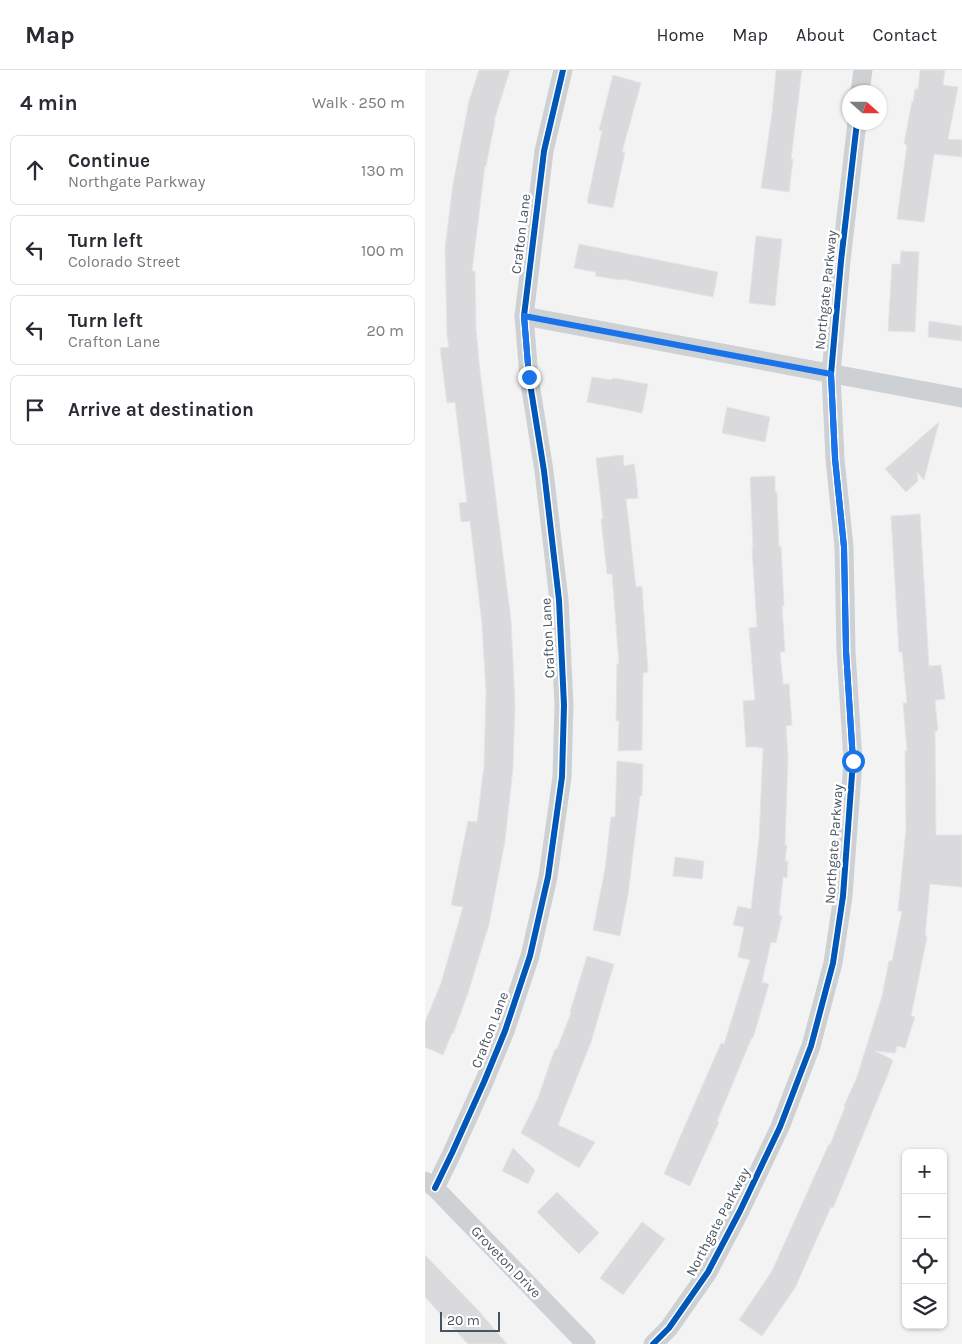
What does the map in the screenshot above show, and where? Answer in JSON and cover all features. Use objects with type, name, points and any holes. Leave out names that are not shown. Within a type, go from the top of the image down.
[{"type":"street","name":"Crafton Lane","points":[[430,1184],[452,1153],[484,1082],[505,1031],[530,956],[548,877],[562,777],[564,705],[559,600],[544,471],[529,377],[524,316],[544,151],[563,70]]},
{"type":"street","points":[[862,85],[863,70]]},
{"type":"street","name":"Northgate Parkway","points":[[653,1344],[669,1328],[708,1272],[779,1127],[811,1046],[833,963],[843,896],[853,761],[846,651],[844,547],[835,458],[831,374],[841,261],[856,130]]},
{"type":"street","points":[[524,316],[962,398]]},
{"type":"street","name":"Groveton Drive","points":[[430,1184],[587,1344]]},
{"type":"building","points":[[479,70],[510,70],[494,121],[485,166],[472,271],[475,271],[476,329],[479,362],[511,620],[515,705],[513,768],[505,841],[489,924],[468,993],[443,1055],[425,1047],[425,1022],[441,983],[463,907],[451,905],[468,821],[477,822],[484,766],[486,692],[482,624],[470,521],[461,522],[459,503],[467,502],[455,402],[447,403],[440,348],[449,347],[447,336],[445,248],[453,184],[469,101]]},
{"type":"building","points":[[776,70],[802,70],[791,159],[793,159],[789,192],[761,188]]},
{"type":"building","points":[[920,70],[945,70],[943,85],[958,87],[948,139],[962,140],[962,157],[934,154],[924,222],[897,219],[907,145],[904,144],[915,89],[918,89]]},
{"type":"building","points":[[613,75],[641,83],[622,152],[625,152],[613,208],[587,203],[602,131],[599,130]]},
{"type":"building","points":[[756,236],[782,239],[775,306],[749,303]]},
{"type":"building","points":[[579,244],[718,272],[713,297],[622,279],[595,276],[596,272],[574,268]]},
{"type":"building","points":[[901,251],[919,252],[915,332],[888,331],[892,264],[900,264]]},
{"type":"building","points":[[929,321],[962,326],[962,341],[928,337]]},
{"type":"building","points":[[592,377],[612,380],[613,378],[648,384],[642,413],[587,402]]},
{"type":"building","points":[[727,407],[770,417],[765,442],[722,433]]},
{"type":"building","points":[[939,422],[924,480],[917,472],[918,481],[906,492],[885,469]]},
{"type":"building","points":[[623,455],[624,466],[634,464],[636,476],[638,498],[626,499],[636,587],[642,586],[648,672],[643,673],[642,750],[618,751],[619,721],[616,721],[617,664],[619,664],[612,574],[607,574],[596,458]]},
{"type":"building","points":[[775,476],[784,606],[782,606],[785,652],[780,652],[783,684],[789,684],[792,725],[786,726],[788,758],[785,845],[787,845],[785,861],[788,861],[787,878],[783,877],[779,915],[782,916],[776,943],[771,942],[762,982],[769,984],[753,1038],[717,1121],[719,1122],[690,1186],[664,1174],[721,1043],[724,1044],[750,960],[738,957],[744,927],[733,925],[738,906],[751,909],[759,839],[763,748],[746,747],[743,701],[755,700],[749,628],[757,627],[750,477]]},
{"type":"building","points":[[920,514],[929,666],[941,665],[945,699],[935,700],[938,731],[935,731],[936,835],[962,835],[962,887],[930,884],[925,936],[927,937],[911,1016],[915,1017],[905,1048],[897,1046],[895,1053],[875,1051],[893,1060],[888,1074],[833,1208],[831,1207],[795,1288],[762,1336],[739,1320],[772,1271],[830,1145],[857,1077],[882,996],[889,961],[892,961],[902,911],[898,911],[906,829],[905,751],[907,751],[903,703],[907,703],[902,652],[899,652],[891,516]]},
{"type":"building","points":[[617,761],[643,764],[642,796],[640,796],[628,895],[620,936],[593,930],[605,869],[611,817],[615,817]]},
{"type":"building","points":[[675,857],[704,861],[702,879],[673,876]]},
{"type":"building","points":[[587,956],[614,964],[591,1042],[558,1125],[595,1142],[579,1168],[521,1133],[538,1098],[555,1049],[557,1049],[571,1013]]},
{"type":"building","points":[[513,1148],[535,1170],[528,1184],[502,1171]]},
{"type":"building","points":[[557,1192],[599,1233],[579,1254],[537,1212]]},
{"type":"building","points":[[642,1222],[665,1239],[623,1295],[600,1278]]},
{"type":"building","points":[[425,1255],[478,1310],[507,1344],[468,1344],[425,1297]]},
{"type":"cycle path","points":[[435,1188],[484,1082],[505,1031],[530,956],[548,877],[562,777],[564,705],[559,600],[544,471],[529,377],[524,316],[544,151],[563,70]]},
{"type":"cycle path","points":[[653,1344],[669,1328],[708,1272],[740,1211],[780,1127],[811,1046],[833,963],[843,896],[853,761],[846,651],[844,547],[835,459],[831,374],[841,261],[856,130]]},
{"type":"route","points":[[529,377],[524,316],[831,374],[835,458],[844,547],[846,651],[853,761]]}]
